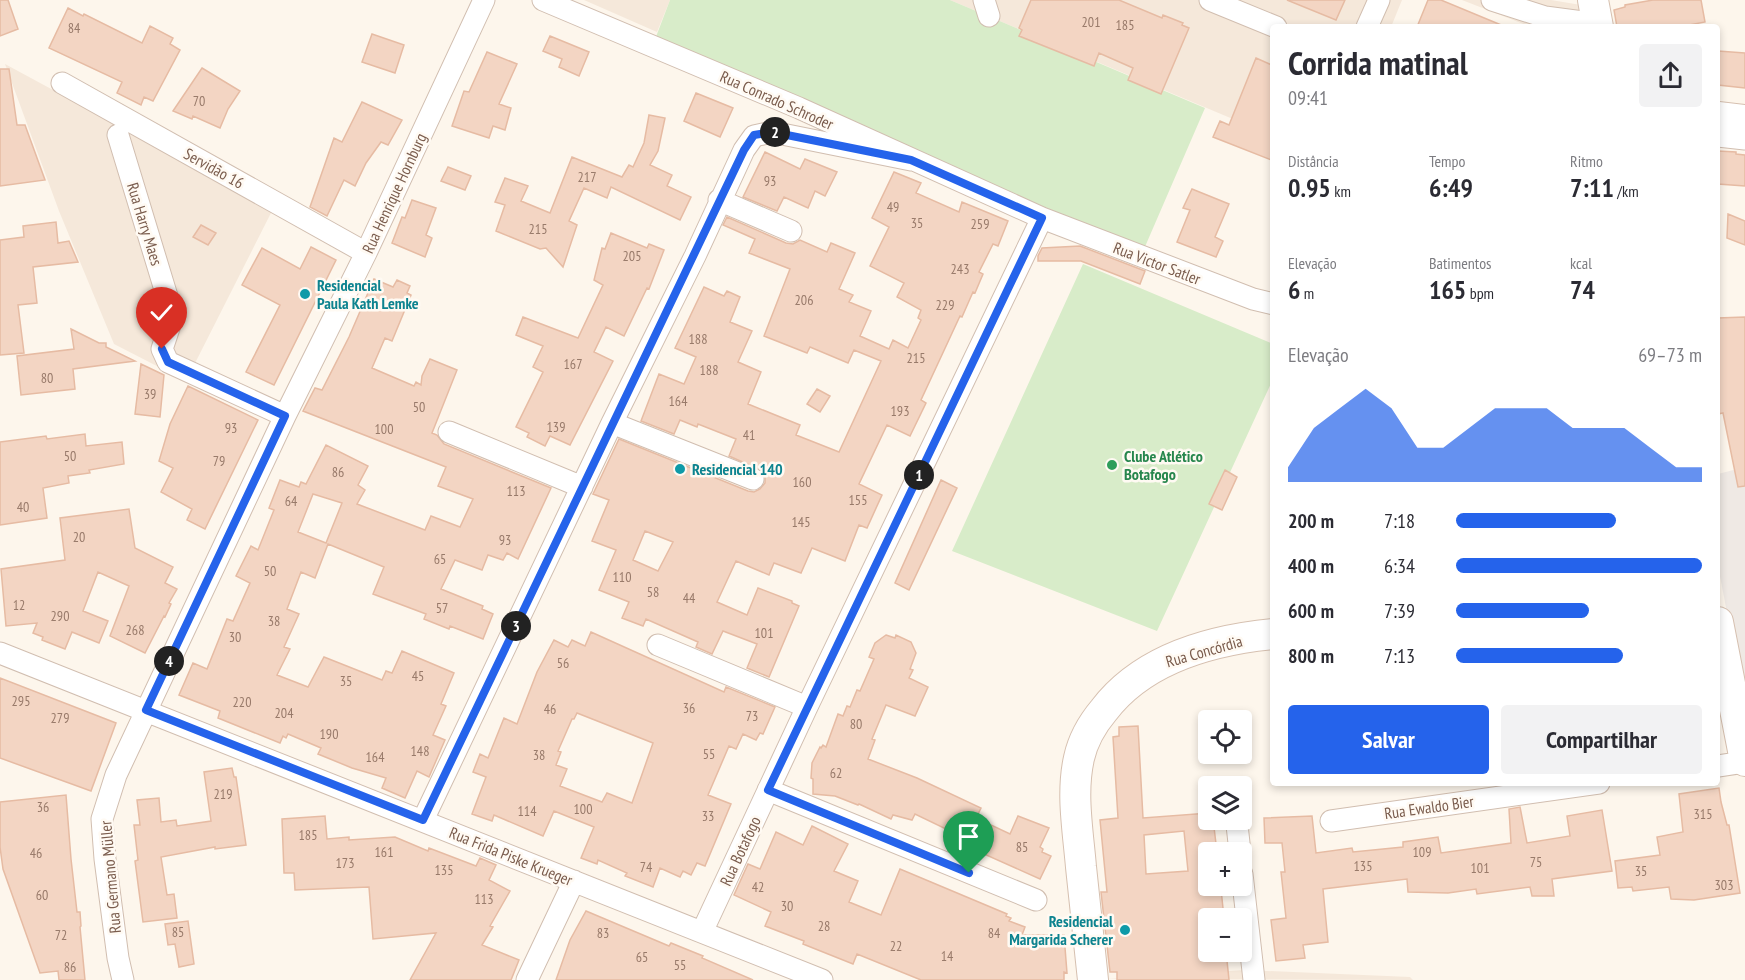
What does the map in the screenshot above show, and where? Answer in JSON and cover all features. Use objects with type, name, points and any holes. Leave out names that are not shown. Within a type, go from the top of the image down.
[{"type":"main road","points":[[1720,99],[1745,101]]},
{"type":"main road","points":[[1720,117],[1745,120]]},
{"type":"main road","points":[[1720,632],[1745,762]]},
{"type":"main road","name":"Rua Concórdia","points":[[1093,980],[1076,801],[1079,757],[1093,724],[1115,695],[1138,676],[1181,654],[1270,635]]},
{"type":"street","name":"Rua Henrique Hornburg","points":[[146,710],[285,416],[366,253],[484,0]]},
{"type":"street","name":"Rua Conrado Schroder","points":[[543,0],[799,108],[1042,218]]},
{"type":"street","points":[[1210,0],[1270,25]]},
{"type":"street","points":[[1368,24],[1379,0]]},
{"type":"street","points":[[1492,0],[1545,18],[1596,17]]},
{"type":"street","name":"Servidão 16","points":[[62,83],[366,253]]},
{"type":"street","points":[[423,820],[719,200],[754,135],[772,132],[911,160]]},
{"type":"street","name":"Rua Harry Maes","points":[[118,135],[173,316],[162,349],[168,362],[285,416]]},
{"type":"street","points":[[1720,136],[1745,139]]},
{"type":"street","points":[[719,200],[791,231]]},
{"type":"street","name":"Rua Victor Satler","points":[[1042,218],[1253,299],[1270,303]]},
{"type":"street","name":"Rua Botafogo","points":[[702,932],[807,707],[1042,218]]},
{"type":"street","points":[[612,423],[753,479]]},
{"type":"street","points":[[449,432],[582,487]]},
{"type":"street","points":[[658,645],[807,707]]},
{"type":"street","name":"Rua Frida Piske Krueger","points":[[0,653],[822,980]]},
{"type":"street","name":"Rua Germano Müller","points":[[123,980],[115,936],[102,819],[116,775],[146,710]]},
{"type":"street","points":[[1720,766],[1745,762]]},
{"type":"street","name":"Rua Ewaldo Bier","points":[[1331,821],[1578,786]]},
{"type":"street","points":[[768,790],[1036,900]]},
{"type":"street","points":[[527,980],[574,881]]},
{"type":"street","points":[[1244,896],[1254,980]]},
{"type":"shaded area","points":[[584,0],[670,0],[657,32]]},
{"type":"shaded area","points":[[950,0],[1402,0],[1392,24],[1270,24],[1270,135]]},
{"type":"shaded area","points":[[1462,0],[1551,0],[1581,5],[1584,24],[1523,24]]},
{"type":"shaded area","points":[[5,64],[273,209],[186,381],[114,344],[59,211]]},
{"type":"shaded area","points":[[1745,467],[1745,706],[1720,576],[1720,473]]},
{"type":"shaded area","points":[[1245,970],[1410,977],[1413,980],[1108,979]]},
{"type":"green space","points":[[670,0],[950,0],[1205,108],[1144,249],[654,42]]},
{"type":"green space","name":"Clube Atlético Botafogo","points":[[1083,264],[1270,343],[1270,386],[1157,631],[952,551]]},
{"type":"building","points":[[0,0],[8,0],[18,29],[0,36]]},
{"type":"building","points":[[1031,0],[1119,0],[1162,18],[1163,15],[1183,23],[1182,25],[1189,28],[1161,94],[1128,80],[1133,68],[1099,53],[1094,66],[1019,36],[1022,30],[1019,28]]},
{"type":"building","points":[[1287,0],[1345,0],[1336,20]]},
{"type":"building","points":[[1428,0],[1441,0],[1499,24],[1418,24]]},
{"type":"building","points":[[1653,0],[1701,0],[1705,22],[1616,24],[1614,10],[1625,7],[1625,5]]},
{"type":"building","points":[[68,8],[142,43],[150,26],[173,38],[170,44],[180,50],[153,101],[144,97],[141,105],[117,93],[122,82],[49,48]]},
{"type":"building","points":[[372,34],[404,45],[395,73],[362,62]]},
{"type":"building","points":[[550,36],[589,52],[579,76],[559,67],[562,59],[543,51]]},
{"type":"building","points":[[1720,51],[1745,53],[1745,88],[1720,85]]},
{"type":"building","points":[[487,52],[517,64],[499,104],[511,108],[505,130],[493,126],[489,138],[452,126],[464,91],[469,92]]},
{"type":"building","points":[[1256,58],[1270,64],[1270,159],[1213,137],[1220,121],[1229,125]]},
{"type":"building","points":[[202,68],[240,91],[228,109],[220,128],[193,116],[192,119],[173,111]]},
{"type":"building","points":[[0,69],[9,69],[17,125],[25,125],[45,180],[0,186]]},
{"type":"building","points":[[696,93],[733,108],[720,137],[684,121]]},
{"type":"building","points":[[362,102],[402,120],[388,145],[381,142],[366,163],[355,186],[344,180],[327,216],[310,207],[334,138],[342,142]]},
{"type":"building","points":[[649,115],[665,118],[658,151],[650,165],[672,175],[667,186],[691,197],[680,220],[611,187],[607,198],[584,188],[569,221],[577,225],[563,267],[546,248],[540,249],[496,231],[505,205],[495,202],[505,178],[528,186],[521,201],[550,213],[572,157],[622,177],[629,165],[633,167],[644,143]]},
{"type":"building","points":[[1720,151],[1745,155],[1745,186],[1720,184]]},
{"type":"building","points":[[765,152],[800,169],[805,159],[837,172],[825,196],[815,191],[808,208],[784,197],[777,211],[743,197]]},
{"type":"building","points":[[448,167],[471,176],[465,190],[441,181]]},
{"type":"building","points":[[894,172],[921,183],[916,193],[959,212],[962,202],[1008,221],[998,246],[993,244],[979,272],[983,274],[962,317],[960,316],[921,400],[926,403],[910,436],[887,425],[859,484],[882,495],[867,528],[859,525],[845,561],[812,548],[801,573],[774,563],[769,575],[736,561],[717,602],[747,615],[758,588],[799,606],[769,677],[747,668],[757,644],[723,631],[712,654],[696,647],[698,642],[646,619],[643,626],[622,618],[629,602],[599,590],[616,550],[592,541],[609,500],[593,494],[619,439],[748,491],[754,492],[765,483],[763,471],[729,456],[736,439],[698,424],[697,427],[680,420],[674,434],[641,421],[659,374],[684,384],[696,357],[675,348],[704,287],[724,296],[727,291],[740,297],[730,322],[752,331],[738,362],[761,372],[748,404],[800,425],[796,435],[839,452],[881,361],[854,350],[848,363],[810,347],[807,353],[764,336],[790,269],[749,253],[755,239],[723,225],[727,217],[786,243],[793,244],[800,240],[827,252],[831,243],[855,253],[839,289],[853,295],[849,302],[871,311],[860,336],[889,349],[893,340],[908,348],[921,320],[918,318],[921,310],[897,297],[904,283],[870,266],[889,227],[872,218]],"holes":[[[645,531],[673,542],[658,571],[633,560]]]},
{"type":"building","points":[[1192,189],[1229,204],[1215,237],[1223,241],[1216,257],[1177,242],[1190,210],[1183,208]]},
{"type":"building","points":[[412,200],[436,208],[426,235],[432,238],[425,257],[392,243],[402,217],[405,218]]},
{"type":"building","points":[[1728,214],[1745,221],[1745,245],[1727,238]]},
{"type":"building","points":[[56,222],[58,243],[69,241],[78,262],[33,267],[37,303],[18,305],[24,353],[0,355],[0,240],[24,237],[23,226]]},
{"type":"building","points":[[201,225],[216,233],[208,245],[193,237]]},
{"type":"building","points":[[611,233],[647,248],[649,244],[664,250],[649,289],[647,288],[624,336],[606,327],[594,352],[613,361],[570,445],[550,436],[545,446],[527,437],[529,433],[516,427],[543,372],[533,367],[543,346],[516,335],[523,317],[578,338],[603,285],[594,280],[602,248],[605,249]]},
{"type":"building","points":[[1080,246],[1145,271],[1140,284],[1081,261],[1038,261],[1042,248]]},
{"type":"building","points":[[311,247],[336,260],[274,385],[246,372],[280,305],[242,285],[262,248],[300,269]]},
{"type":"building","points":[[374,279],[393,287],[397,280],[410,286],[407,293],[411,295],[392,341],[385,338],[372,368],[414,386],[416,382],[421,385],[422,376],[430,359],[457,370],[432,433],[437,435],[444,444],[551,488],[518,559],[507,553],[503,560],[488,555],[482,570],[455,560],[441,589],[483,606],[482,609],[493,614],[483,639],[424,619],[426,614],[373,594],[384,567],[328,544],[315,578],[301,572],[287,609],[299,614],[284,647],[290,649],[277,675],[308,687],[324,657],[382,680],[386,671],[392,673],[402,651],[454,673],[441,704],[446,706],[433,735],[445,740],[429,777],[417,771],[405,798],[382,788],[386,778],[352,768],[318,754],[321,748],[288,734],[286,738],[283,736],[280,743],[218,718],[220,711],[179,695],[193,663],[207,669],[227,619],[233,621],[250,583],[236,576],[251,546],[258,550],[274,510],[269,508],[280,480],[299,487],[301,482],[306,484],[326,445],[368,466],[358,485],[365,490],[357,504],[425,530],[431,516],[460,527],[473,499],[438,486],[446,467],[303,411],[315,388],[322,390],[349,337]],"holes":[[[313,494],[342,503],[326,543],[298,532]]]},
{"type":"building","points":[[1745,317],[1745,486],[1738,487],[1723,413],[1720,414],[1720,318]]},
{"type":"building","points":[[71,329],[99,343],[106,343],[106,347],[135,361],[73,369],[75,389],[21,395],[17,356],[74,349]]},
{"type":"building","points":[[141,364],[164,375],[160,417],[135,414]]},
{"type":"building","points":[[188,386],[258,420],[205,529],[187,520],[192,509],[161,492],[173,468],[159,461],[170,424]]},
{"type":"building","points":[[817,389],[830,396],[820,412],[807,404]]},
{"type":"building","points":[[85,434],[86,446],[122,442],[124,464],[68,476],[69,483],[43,488],[47,518],[0,525],[0,442]]},
{"type":"building","points":[[1225,470],[1237,477],[1222,510],[1209,504]]},
{"type":"building","points":[[941,480],[957,488],[909,590],[895,583]]},
{"type":"building","points":[[129,509],[135,548],[173,567],[165,583],[177,589],[145,653],[110,636],[129,586],[98,572],[83,611],[108,621],[99,643],[72,632],[65,649],[42,640],[43,637],[33,633],[37,623],[6,626],[1,569],[65,560],[60,518]]},
{"type":"building","points":[[591,632],[724,692],[726,687],[775,707],[763,734],[760,733],[756,740],[743,734],[736,749],[729,746],[708,795],[731,804],[705,866],[697,863],[691,875],[683,871],[680,877],[660,868],[653,887],[625,876],[627,873],[598,860],[597,864],[581,858],[594,827],[554,811],[543,836],[494,815],[492,821],[472,814],[486,777],[473,772],[480,754],[488,758],[504,718],[517,724],[537,672],[554,640],[568,647],[572,640],[585,646]],"holes":[[[577,713],[653,743],[632,803],[607,793],[602,802],[560,786],[567,769],[556,765],[561,752],[558,751]]]},
{"type":"building","points":[[886,635],[895,638],[896,635],[911,642],[916,653],[909,678],[928,687],[915,716],[886,705],[872,739],[875,740],[868,759],[917,778],[981,808],[976,818],[1010,834],[1018,816],[1049,828],[1040,847],[1043,849],[1042,852],[1051,856],[1040,879],[966,846],[969,840],[915,814],[912,820],[893,815],[891,819],[835,796],[813,794],[812,763],[820,747],[823,745],[826,747],[838,714],[843,716],[847,706],[850,707],[857,690],[860,691],[874,659],[869,657],[875,643]]},
{"type":"building","points":[[0,678],[116,723],[91,791],[0,758]]},
{"type":"building","points":[[1138,726],[1143,818],[1198,814],[1198,830],[1214,830],[1216,842],[1198,842],[1198,896],[1222,896],[1223,908],[1198,908],[1198,962],[1227,962],[1229,980],[1117,980],[1117,972],[1110,972],[1101,892],[1107,892],[1100,820],[1118,818],[1113,737],[1119,736],[1119,727]],"holes":[[[1184,831],[1188,871],[1146,874],[1144,835]]]},
{"type":"building","points":[[232,768],[234,777],[236,777],[246,845],[215,849],[215,847],[161,857],[167,895],[174,894],[177,918],[143,922],[135,861],[138,860],[134,825],[140,825],[137,800],[159,798],[161,822],[176,820],[177,826],[211,821],[204,772]]},
{"type":"building","points":[[1719,788],[1727,825],[1729,825],[1740,893],[1694,900],[1671,899],[1669,887],[1633,891],[1632,887],[1618,888],[1615,861],[1660,855],[1657,837],[1683,832],[1679,794]]},
{"type":"building","points":[[66,795],[77,912],[80,912],[85,980],[59,980],[58,971],[40,973],[3,869],[0,847],[0,802]]},
{"type":"building","points":[[1520,807],[1527,843],[1570,836],[1567,816],[1602,810],[1612,871],[1552,879],[1554,896],[1532,896],[1530,887],[1477,894],[1476,889],[1448,893],[1408,892],[1407,879],[1323,889],[1328,942],[1303,945],[1305,958],[1276,961],[1271,920],[1286,918],[1281,872],[1285,872],[1282,843],[1265,843],[1264,818],[1312,816],[1316,853],[1352,848],[1353,852],[1403,847],[1403,842],[1438,837],[1441,853],[1511,843],[1509,809]]},
{"type":"building","points":[[325,816],[327,839],[395,837],[428,851],[429,848],[476,866],[480,858],[496,865],[489,880],[510,891],[482,945],[519,960],[511,980],[410,980],[436,933],[373,939],[369,887],[295,890],[294,873],[284,873],[282,819]]},
{"type":"building","points":[[812,826],[848,844],[834,871],[858,881],[849,902],[881,915],[900,869],[1007,914],[1006,916],[1011,918],[1009,921],[1025,927],[1022,935],[1064,935],[1067,973],[1064,972],[1064,980],[921,980],[857,954],[853,964],[765,926],[771,912],[734,895],[748,864],[760,869],[776,832],[803,845]]},
{"type":"building","points":[[586,911],[669,946],[671,943],[703,956],[702,958],[753,980],[556,980],[570,940]]},
{"type":"building","points":[[188,921],[194,964],[179,967],[175,944],[168,945],[165,924]]},
{"type":"place","name":"Residencial Paula Kath Lemke","points":[[305,294]]},
{"type":"place","name":"Clube Atlético Botafogo","points":[[1112,465]]},
{"type":"place","name":"Residencial 140","points":[[680,469]]},
{"type":"place","name":"Residencial Margarida Scherer","points":[[1125,930]]},
{"type":"route","points":[[162,349],[168,362],[285,416],[146,710],[423,820],[719,200],[754,135],[772,132],[911,160],[1042,218],[768,790],[969,873]]}]
